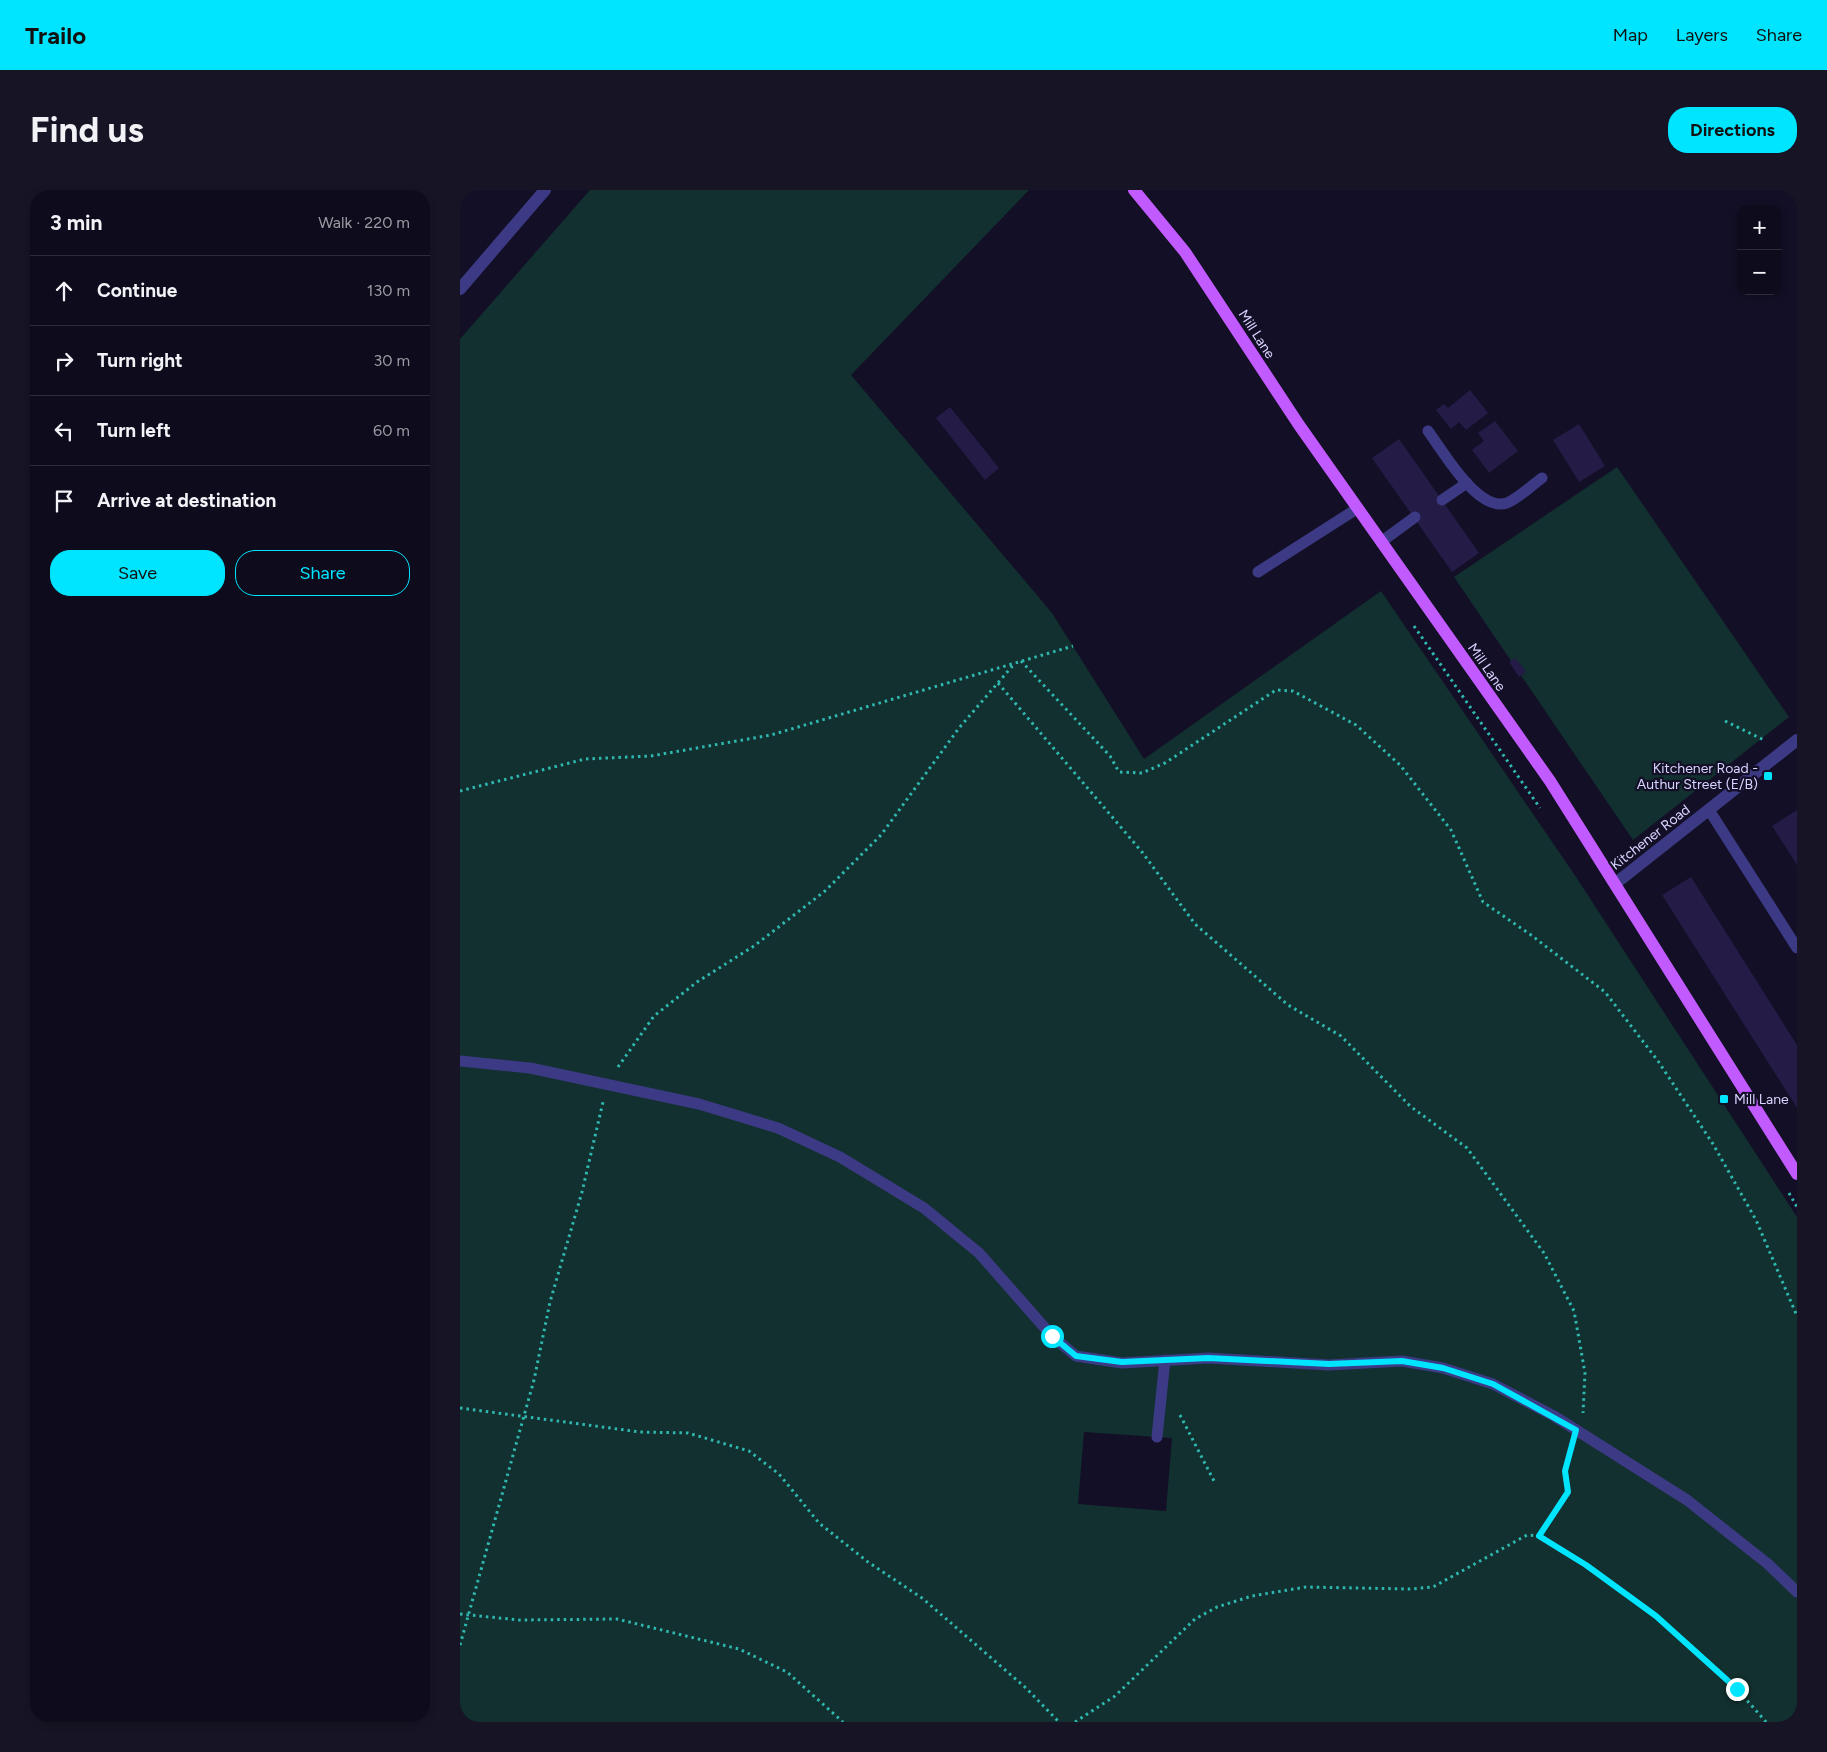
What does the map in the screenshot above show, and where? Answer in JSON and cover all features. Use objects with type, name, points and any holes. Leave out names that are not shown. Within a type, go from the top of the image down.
[{"type":"main road","name":"Mill Lane","points":[[1134,190],[1185,252],[1299,425],[1550,781],[1616,883],[1797,1174]]},
{"type":"street","points":[[460,289],[545,190]]},
{"type":"street","name":"Kitchener Road","points":[[1616,883],[1797,740]]},
{"type":"lane","points":[[1428,431],[1466,483],[1478,496],[1493,504],[1507,502],[1542,478]]},
{"type":"lane","points":[[1442,500],[1466,483]]},
{"type":"lane","points":[[1258,572],[1358,508]]},
{"type":"lane","points":[[1381,542],[1415,517]]},
{"type":"lane","points":[[1709,810],[1797,948]]},
{"type":"lane","points":[[460,1060],[530,1068],[690,1102],[778,1128],[840,1158],[924,1208],[979,1253],[1052,1336],[1076,1356],[1122,1362],[1208,1358],[1329,1364],[1402,1361],[1434,1366],[1493,1384],[1576,1430],[1687,1500],[1768,1564],[1797,1592]]},
{"type":"lane","points":[[1157,1437],[1165,1360]]},
{"type":"path","points":[[460,791],[585,759],[651,756],[771,735],[1073,646]]},
{"type":"path","points":[[1021,661],[1110,756],[1119,772],[1142,774],[1165,763],[1276,690],[1293,691],[1356,725],[1400,765],[1451,830],[1483,902],[1531,934],[1605,992],[1658,1060],[1713,1144],[1756,1220],[1797,1316]]},
{"type":"path","points":[[998,683],[1142,852],[1195,924],[1288,1005],[1341,1036],[1410,1106],[1467,1148],[1544,1253],[1574,1311],[1585,1374],[1584,1408],[1565,1471],[1568,1492],[1539,1536]]},
{"type":"path","points":[[1725,721],[1764,739],[1776,757]]},
{"type":"path","points":[[1161,1390],[1178,1411],[1214,1481]]},
{"type":"path","points":[[460,1408],[640,1432],[688,1433],[750,1451],[779,1474],[819,1522],[868,1562],[922,1598],[1026,1688],[1059,1722]]},
{"type":"path","points":[[1075,1722],[1115,1696],[1195,1619],[1217,1607],[1252,1596],[1306,1587],[1410,1589],[1433,1587],[1527,1535],[1539,1536],[1586,1565],[1656,1616],[1737,1689],[1766,1722]]},
{"type":"path","points":[[460,1614],[518,1620],[617,1619],[739,1649],[786,1672],[842,1722]]},
{"type":"green space","points":[[590,190],[1029,190],[851,375],[1052,613],[1144,759],[1381,591],[1578,880],[1797,1217],[1797,1722],[460,1722],[460,339]],"holes":[[[1084,1432],[1172,1438],[1166,1511],[1078,1504]]]},
{"type":"green space","points":[[1617,467],[1789,717],[1633,840],[1454,577]]},
{"type":"building","points":[[1470,390],[1488,413],[1466,430],[1459,422],[1451,429],[1436,410],[1444,404],[1448,408]]},
{"type":"building","points":[[950,407],[999,468],[985,480],[936,418]]},
{"type":"building","points":[[1495,421],[1518,451],[1489,473],[1472,450],[1484,441],[1478,433]]},
{"type":"building","points":[[1579,424],[1605,466],[1579,482],[1553,440]]},
{"type":"building","points":[[1399,439],[1479,553],[1452,572],[1372,458]]},
{"type":"building","points":[[1516,658],[1526,672],[1519,677],[1509,662]]},
{"type":"building","points":[[1797,810],[1797,865],[1772,826]]},
{"type":"building","points":[[1691,877],[1797,1045],[1797,1108],[1662,895]]},
{"type":"place","name":"Kitchener Road - Authur Street (E/B)","points":[[1768,776]]},
{"type":"place","name":"Mill Lane","points":[[1724,1099]]},
{"type":"route","points":[[1052,1336],[1076,1356],[1122,1362],[1208,1358],[1329,1364],[1402,1361],[1443,1368],[1493,1384],[1554,1416],[1576,1430],[1565,1471],[1568,1492],[1539,1536],[1586,1565],[1656,1616],[1737,1689]]}]
